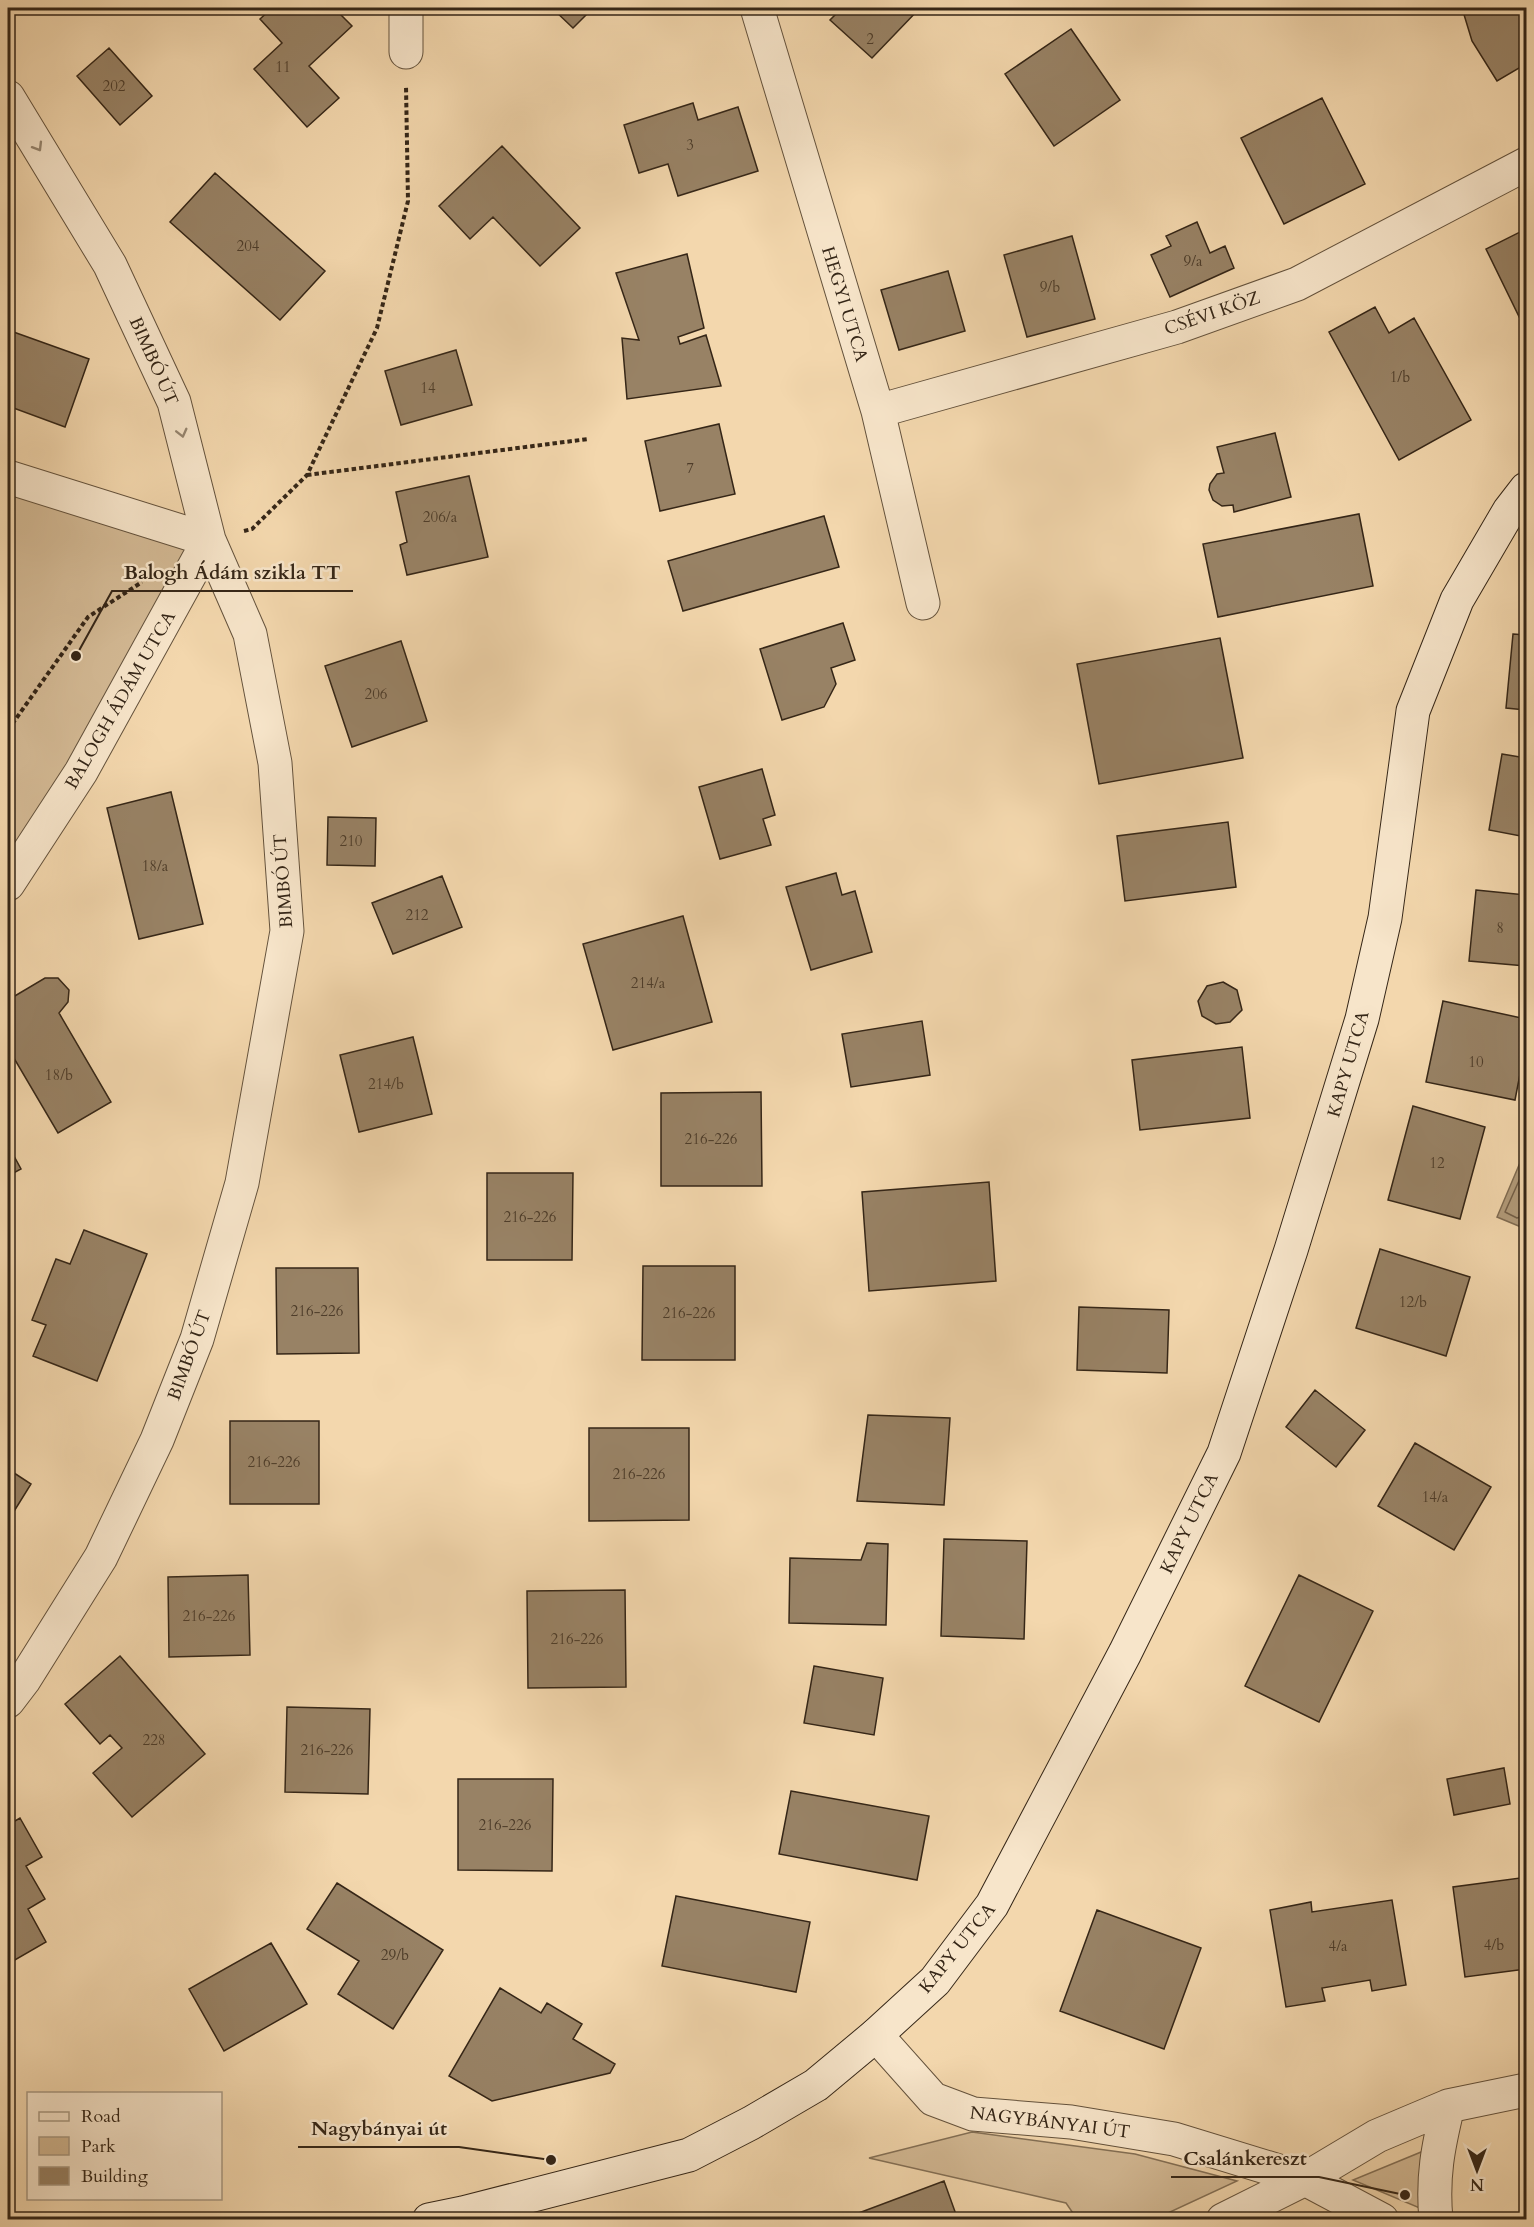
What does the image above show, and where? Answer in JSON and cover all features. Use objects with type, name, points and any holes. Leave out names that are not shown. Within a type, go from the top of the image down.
[{"type":"street","points":[[406,8],[406,52]]},
{"type":"street","name":"HEGYI UTCA","points":[[757,8],[878,411],[923,603]]},
{"type":"street","name":"BIMBÓ ÚT","points":[[8,97],[110,265],[174,402],[209,540],[250,634],[275,763],[288,931],[242,1183],[197,1339],[157,1440],[101,1557],[24,1680],[8,1701]]},
{"type":"street","name":"CSÉVI KÖZ","points":[[878,411],[1177,327],[1297,284],[1527,164]]},
{"type":"street","points":[[8,477],[209,540]]},
{"type":"street","name":"KAPY UTCA","points":[[429,2220],[464,2216],[688,2155],[751,2124],[816,2085],[876,2035],[935,1981],[992,1905],[1109,1685],[1224,1453],[1291,1250],[1362,1019],[1385,918],[1413,711],[1457,600],[1509,511],[1527,489]]},
{"type":"street","name":"BALOGH ÁDÁM UTCA","points":[[8,884],[81,772],[209,540]]},
{"type":"street","name":"NAGYBÁNYAI ÚT","points":[[876,2035],[933,2098],[973,2114],[1071,2122],[1174,2139],[1305,2179],[1382,2220]]},
{"type":"street","points":[[1223,2220],[1305,2179],[1377,2136],[1448,2106],[1527,2090]]},
{"type":"street","points":[[1436,2220],[1433,2193],[1435,2156],[1448,2106]]},
{"type":"path","points":[[209,540],[252,529],[307,475],[377,328],[408,201],[406,52]]},
{"type":"path","points":[[307,475],[588,439]]},
{"type":"path","points":[[8,730],[88,616],[148,578]]},
{"type":"green space","points":[[8,477],[209,540],[8,884]]},
{"type":"green space","points":[[972,2132],[1135,2154],[1237,2181],[1155,2219],[1077,2219],[1066,2203],[869,2158]]},
{"type":"green space","points":[[1426,2150],[1422,2209],[1353,2180]]},
{"type":"water","points":[[1522,1158],[1526,1160],[1526,1216],[1521,1227],[1497,1217]]},
{"type":"building","points":[[272,8],[334,8],[352,26],[309,66],[339,98],[307,127],[254,69],[282,43],[260,19]]},
{"type":"building","points":[[552,8],[593,8],[573,28]]},
{"type":"building","points":[[842,8],[920,8],[872,58],[830,20]]},
{"type":"building","points":[[1462,8],[1526,8],[1526,64],[1497,81],[1472,41]]},
{"type":"building","points":[[1071,29],[1120,100],[1054,146],[1005,74]]},
{"type":"building","points":[[109,48],[152,96],[120,125],[77,76]]},
{"type":"building","points":[[1322,98],[1365,184],[1284,224],[1241,138]]},
{"type":"building","points":[[693,103],[698,120],[738,107],[758,171],[678,196],[668,164],[639,173],[624,125]]},
{"type":"building","points":[[502,146],[580,228],[540,266],[493,217],[470,239],[439,206]]},
{"type":"building","points":[[215,173],[325,271],[280,320],[170,222]]},
{"type":"building","points":[[1197,222],[1210,253],[1225,246],[1234,268],[1170,297],[1151,255],[1171,246],[1166,236]]},
{"type":"building","points":[[1526,229],[1526,331],[1486,249]]},
{"type":"building","points":[[1072,236],[1095,319],[1027,337],[1004,255]]},
{"type":"building","points":[[687,254],[704,328],[678,337],[680,344],[706,335],[721,386],[627,399],[622,338],[639,340],[616,273]]},
{"type":"building","points":[[948,271],[965,331],[899,350],[881,290]]},
{"type":"building","points":[[1375,307],[1389,333],[1414,318],[1471,420],[1399,460],[1329,332]]},
{"type":"building","points":[[8,330],[89,359],[65,427],[8,406]]},
{"type":"building","points":[[456,350],[472,405],[401,425],[385,371]]},
{"type":"building","points":[[719,424],[735,494],[660,511],[645,441]]},
{"type":"building","points":[[1275,433],[1291,497],[1234,512],[1233,505],[1222,506],[1213,500],[1209,490],[1210,484],[1217,474],[1224,473],[1217,447]]},
{"type":"building","points":[[469,476],[488,557],[407,575],[400,545],[407,542],[396,492]]},
{"type":"building","points":[[1359,514],[1373,586],[1218,617],[1203,544]]},
{"type":"building","points":[[824,516],[839,567],[683,611],[668,561]]},
{"type":"building","points":[[843,623],[855,660],[831,668],[836,684],[824,707],[782,720],[760,649]]},
{"type":"building","points":[[1513,634],[1526,635],[1526,710],[1506,708]]},
{"type":"building","points":[[1220,638],[1243,758],[1099,784],[1077,664]]},
{"type":"building","points":[[401,641],[427,721],[352,747],[325,666]]},
{"type":"building","points":[[1502,754],[1526,758],[1526,837],[1489,830]]},
{"type":"building","points":[[762,769],[775,815],[763,819],[771,845],[720,859],[699,787]]},
{"type":"building","points":[[171,792],[203,924],[139,939],[107,808]]},
{"type":"building","points":[[328,817],[376,818],[375,866],[327,865]]},
{"type":"building","points":[[1228,822],[1236,887],[1125,901],[1117,836]]},
{"type":"building","points":[[836,873],[842,895],[855,891],[872,952],[811,970],[786,887]]},
{"type":"building","points":[[442,876],[462,927],[393,954],[372,903]]},
{"type":"building","points":[[1476,890],[1526,895],[1526,966],[1469,961]]},
{"type":"building","points":[[683,916],[712,1022],[613,1050],[583,944]]},
{"type":"building","points":[[45,978],[58,978],[69,990],[68,1002],[59,1013],[111,1102],[58,1133],[8,1048],[8,1000]]},
{"type":"building","points":[[1223,982],[1237,990],[1242,1010],[1230,1022],[1216,1024],[1202,1016],[1198,1001],[1207,986]]},
{"type":"building","points":[[1443,1001],[1526,1019],[1526,1043],[1515,1100],[1426,1082]]},
{"type":"building","points":[[922,1021],[930,1075],[851,1087],[842,1034]]},
{"type":"building","points":[[413,1037],[432,1114],[359,1132],[340,1055]]},
{"type":"building","points":[[1242,1047],[1250,1118],[1140,1130],[1132,1060]]},
{"type":"building","points":[[761,1092],[762,1186],[661,1186],[661,1093]]},
{"type":"building","points":[[1413,1106],[1485,1127],[1460,1219],[1388,1200]]},
{"type":"building","points":[[8,1145],[21,1169],[8,1176]]},
{"type":"building","points":[[487,1173],[573,1173],[572,1260],[487,1260]]},
{"type":"building","points":[[989,1182],[996,1281],[869,1291],[862,1192]]},
{"type":"building","points":[[84,1230],[147,1254],[97,1381],[33,1356],[46,1325],[32,1320],[56,1259],[70,1264]]},
{"type":"building","points":[[1380,1249],[1470,1277],[1446,1356],[1356,1328]]},
{"type":"building","points":[[643,1266],[735,1266],[735,1360],[642,1360]]},
{"type":"building","points":[[276,1268],[358,1268],[359,1353],[277,1354]]},
{"type":"building","points":[[1079,1307],[1169,1310],[1167,1373],[1077,1370]]},
{"type":"building","points":[[1315,1390],[1365,1430],[1336,1467],[1286,1427]]},
{"type":"building","points":[[868,1415],[950,1418],[944,1505],[857,1501]]},
{"type":"building","points":[[230,1421],[319,1421],[319,1504],[230,1504]]},
{"type":"building","points":[[589,1428],[689,1428],[689,1520],[589,1521]]},
{"type":"building","points":[[1415,1443],[1491,1487],[1454,1550],[1378,1506]]},
{"type":"building","points":[[8,1469],[31,1484],[8,1521]]},
{"type":"building","points":[[944,1539],[1027,1541],[1024,1639],[941,1636]]},
{"type":"building","points":[[867,1543],[888,1544],[886,1625],[789,1623],[790,1558],[861,1560]]},
{"type":"building","points":[[248,1575],[250,1655],[169,1657],[168,1577]]},
{"type":"building","points":[[1299,1575],[1373,1611],[1319,1722],[1245,1686]]},
{"type":"building","points":[[625,1590],[626,1687],[528,1688],[527,1591]]},
{"type":"building","points":[[120,1656],[205,1754],[132,1817],[93,1773],[122,1748],[110,1735],[100,1744],[65,1704]]},
{"type":"building","points":[[814,1666],[883,1678],[874,1735],[804,1723]]},
{"type":"building","points":[[287,1707],[370,1709],[368,1794],[285,1792]]},
{"type":"building","points":[[1504,1768],[1510,1804],[1454,1815],[1447,1779]]},
{"type":"building","points":[[458,1779],[553,1779],[552,1871],[458,1870]]},
{"type":"building","points":[[791,1791],[929,1816],[917,1880],[779,1854]]},
{"type":"building","points":[[20,1818],[42,1857],[26,1866],[45,1899],[28,1909],[46,1942],[8,1964],[8,1825]]},
{"type":"building","points":[[1520,1878],[1526,1921],[1526,1969],[1465,1977],[1453,1887]]},
{"type":"building","points":[[337,1883],[443,1950],[393,2029],[338,1994],[359,1961],[307,1929]]},
{"type":"building","points":[[676,1896],[810,1922],[796,1992],[662,1966]]},
{"type":"building","points":[[1392,1900],[1406,1985],[1372,1991],[1370,1980],[1322,1988],[1325,2001],[1286,2007],[1270,1910],[1311,1902],[1312,1912]]},
{"type":"building","points":[[1097,1910],[1201,1948],[1164,2049],[1060,2011]]},
{"type":"building","points":[[271,1943],[307,2004],[224,2051],[189,1989]]},
{"type":"building","points":[[500,1988],[541,2013],[547,2003],[582,2024],[573,2039],[615,2064],[610,2073],[492,2101],[449,2076]]},
{"type":"building","points":[[944,2181],[958,2220],[840,2220]]},
{"type":"place","name":"Balogh Ádám szikla TT","points":[[76,656]]},
{"type":"place","name":"Nagybányai út","points":[[551,2160]]},
{"type":"place","name":"Csalánkereszt","points":[[1405,2195]]}]
